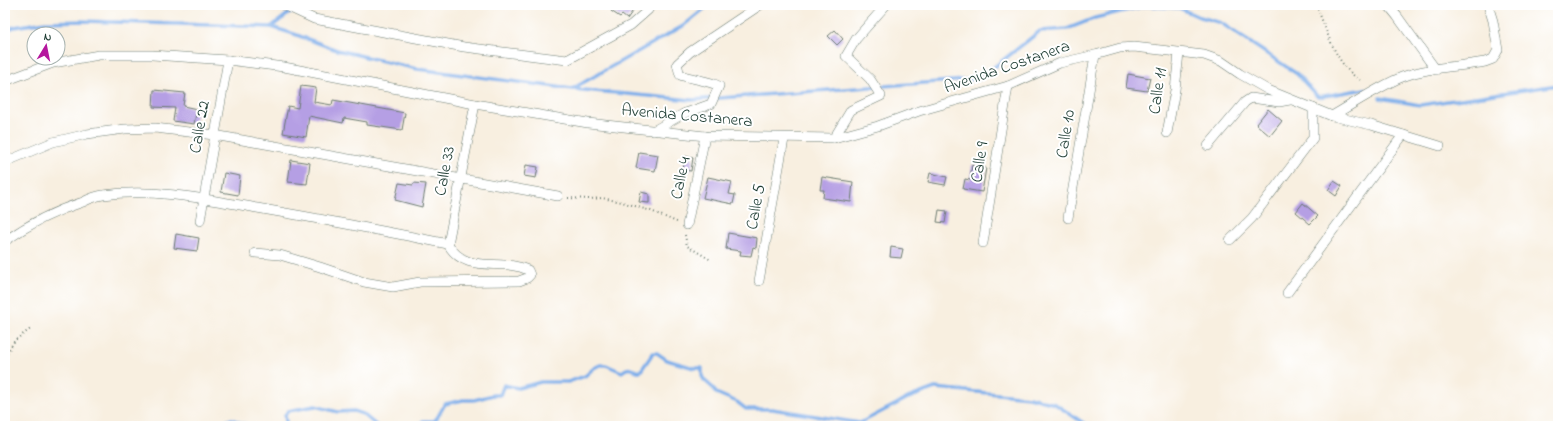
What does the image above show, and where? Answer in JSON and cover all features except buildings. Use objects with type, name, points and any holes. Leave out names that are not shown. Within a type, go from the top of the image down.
[{"type":"street","points":[[284,5],[314,19],[464,48],[567,60],[631,25],[648,10],[651,5]]},
{"type":"street","points":[[653,131],[683,114],[711,104],[720,86],[714,83],[696,80],[680,75],[677,64],[690,52],[760,5]]},
{"type":"street","points":[[834,138],[851,110],[881,96],[870,79],[846,56],[856,39],[886,5]]},
{"type":"street","points":[[1388,5],[1436,70]]},
{"type":"street","points":[[1332,116],[1402,77],[1485,62],[1494,58],[1498,50],[1493,21],[1488,5]]},
{"type":"street","name":"Avenida Costanera","points":[[5,80],[53,63],[99,55],[152,55],[228,60],[284,66],[475,104],[588,123],[705,136],[834,138],[878,126],[919,111],[1008,86],[1060,62],[1120,48],[1134,47],[1204,55],[1221,61],[1268,90],[1290,100],[1332,116],[1371,125],[1440,146]]},
{"type":"street","name":"Calle 11","points":[[1167,133],[1175,90],[1179,53]]},
{"type":"street","name":"Calle 10","points":[[1068,218],[1095,55]]},
{"type":"street","name":"Calle 22","points":[[200,221],[228,60]]},
{"type":"street","name":"Calle 9","points":[[983,243],[1008,86]]},
{"type":"street","points":[[1208,146],[1245,102],[1251,98],[1279,102],[1290,100]]},
{"type":"street","name":"Calle 33","points":[[448,244],[475,104]]},
{"type":"street","points":[[1230,240],[1252,218],[1313,138],[1313,108]]},
{"type":"street","points":[[5,162],[53,142],[88,134],[125,129],[155,128],[214,135],[558,196]]},
{"type":"street","points":[[1287,293],[1403,134]]},
{"type":"street","name":"Calle 4","points":[[687,226],[705,136]]},
{"type":"street","name":"Calle 5","points":[[759,281],[784,138]]},
{"type":"street","points":[[5,241],[25,226],[52,213],[102,196],[133,193],[162,194],[204,199],[341,223],[448,244],[451,250],[465,261],[473,264],[498,264],[522,268],[528,270],[530,275],[519,281],[420,282],[392,287],[364,282],[280,255],[255,253]]},
{"type":"path","points":[[1316,5],[1341,62],[1348,72],[1360,80]]},
{"type":"path","points":[[558,196],[582,199],[602,198],[622,202],[651,211],[687,226],[685,234],[687,246],[711,260]]},
{"type":"path","points":[[5,356],[15,340],[32,328]]},
{"type":"waterway","points":[[271,27],[300,5]]},
{"type":"waterway","points":[[572,89],[683,26],[709,5]]},
{"type":"waterway","points":[[5,31],[14,27],[45,22],[82,21],[271,27],[337,50],[417,69],[572,89],[692,100],[979,79],[1040,31],[1067,29],[1095,18],[1145,6],[1179,8],[1197,16],[1221,23],[1297,74],[1318,97],[1365,89]]},
{"type":"waterway","points":[[1380,98],[1420,105],[1558,85]]},
{"type":"waterway","points":[[417,426],[423,421],[434,421],[445,404],[500,395],[504,385],[518,388],[541,382],[568,382],[585,376],[600,365],[606,365],[622,372],[629,368],[640,372],[653,353],[657,353],[667,360],[694,368],[702,368],[702,376],[704,380],[716,393],[737,402],[746,409],[772,409],[860,423],[908,398],[935,388],[1029,397],[1055,404],[1088,426]]},
{"type":"waterway","points":[[284,426],[286,422],[285,415],[288,411],[315,406],[338,412],[354,411],[363,414],[377,426]]},
{"type":"waterway","points":[[214,426],[232,419],[243,424],[256,426]]}]
